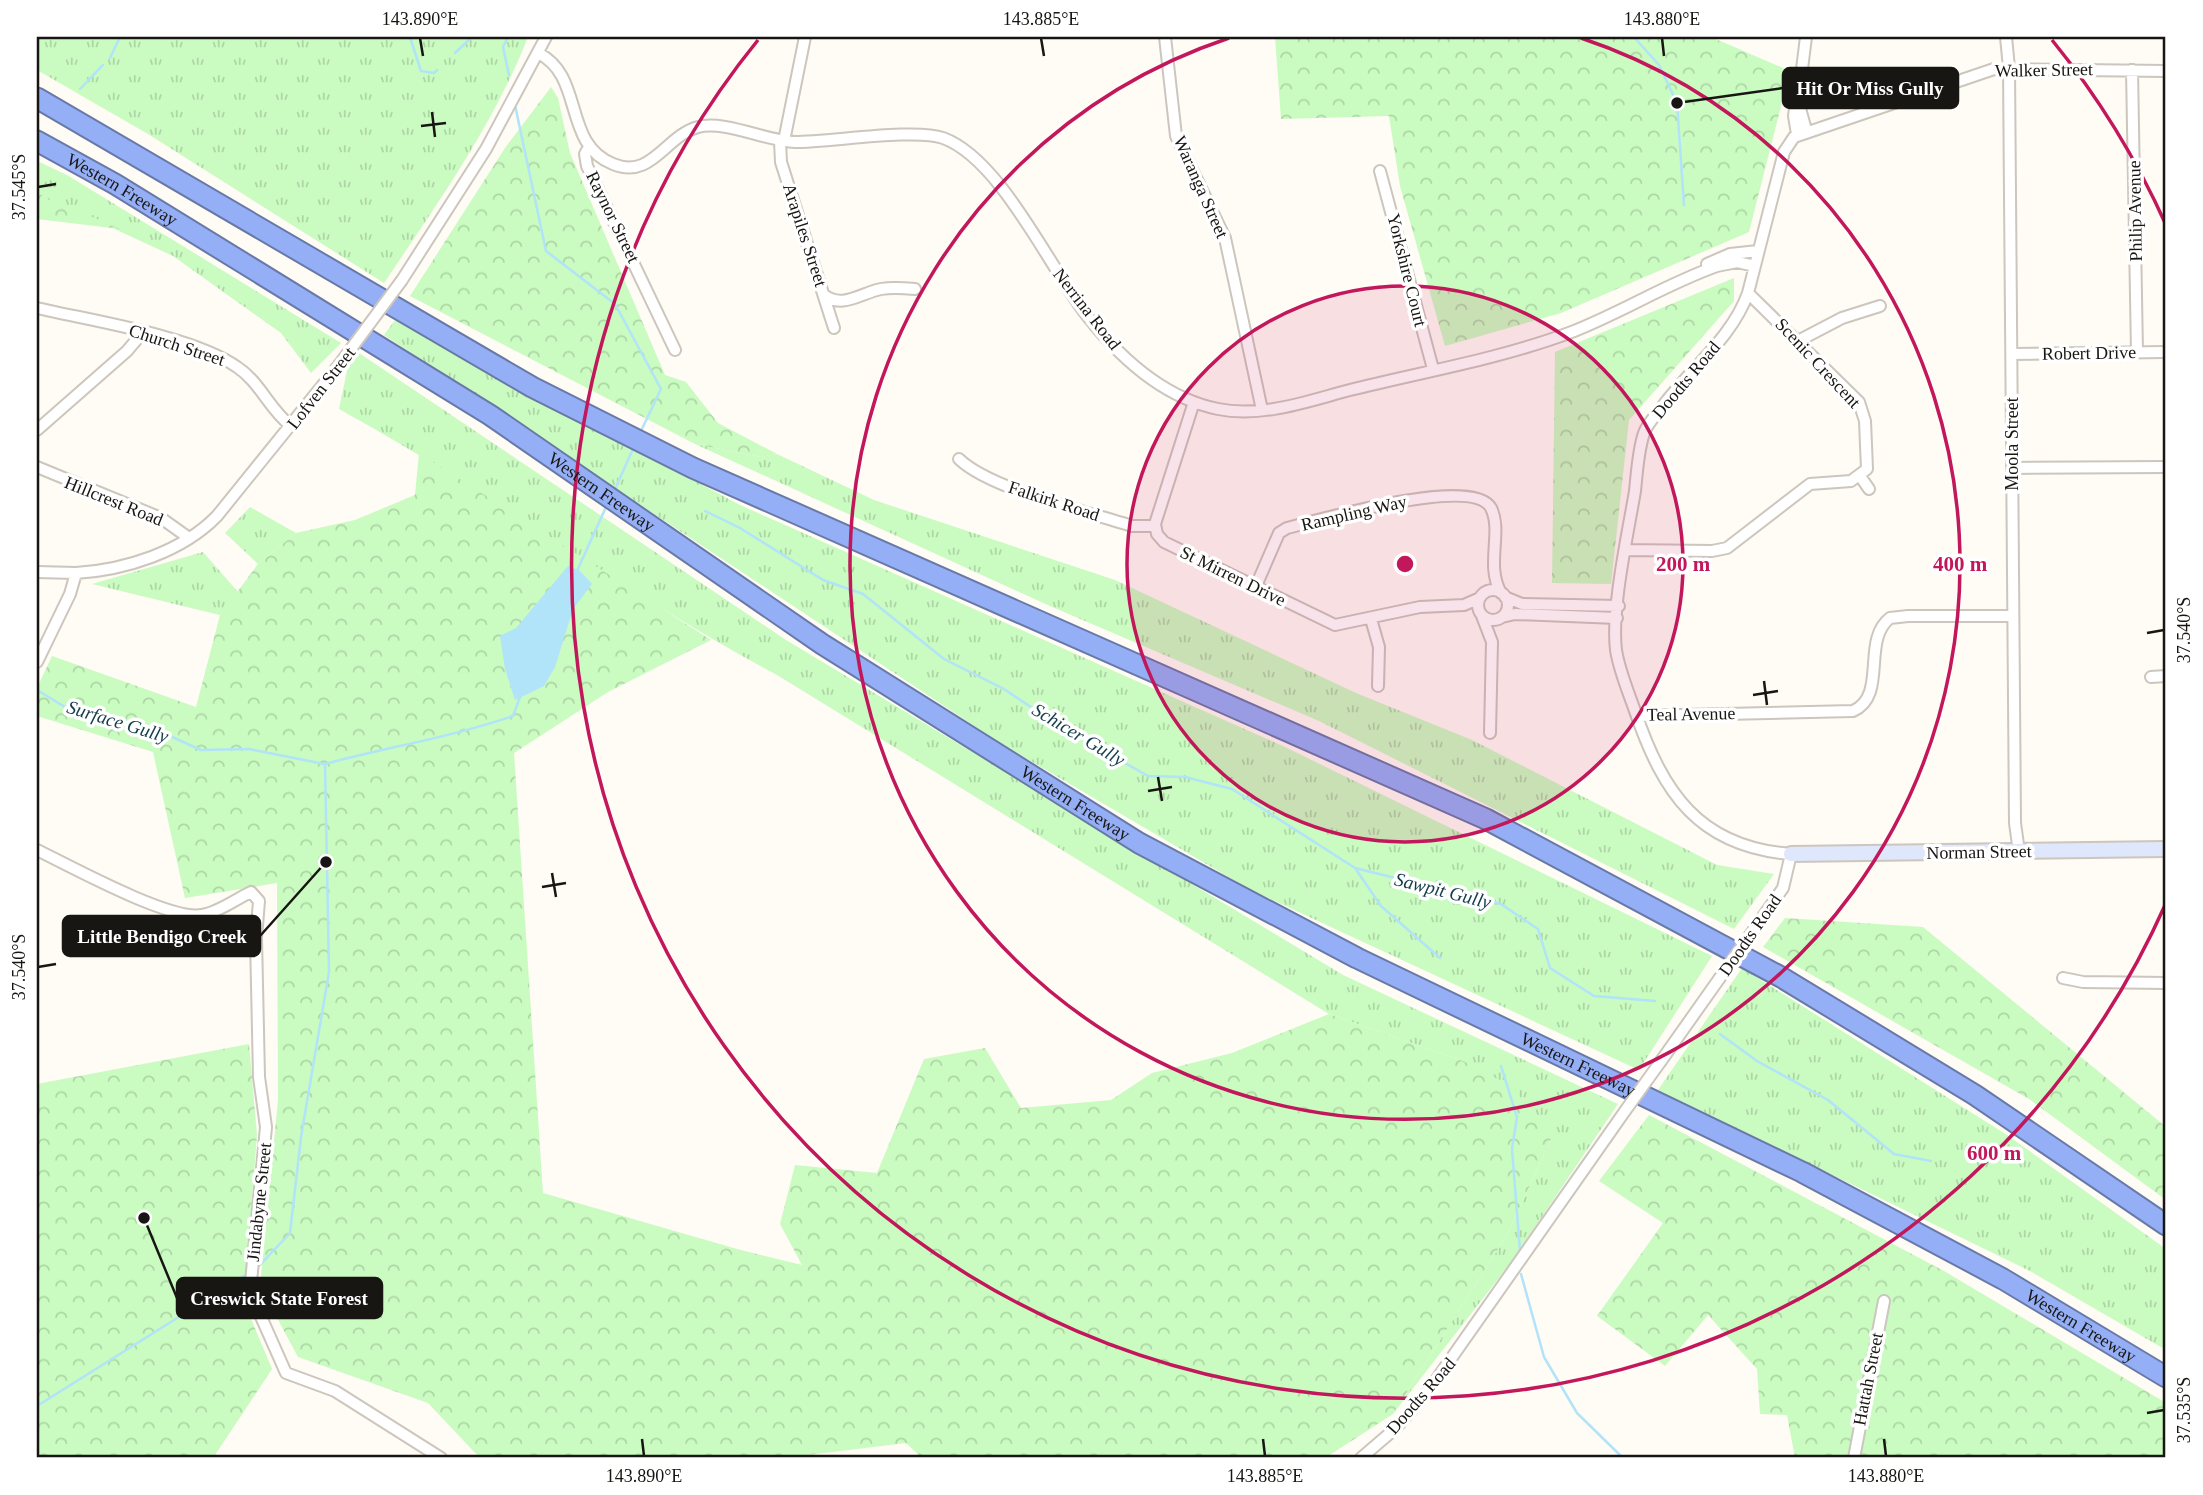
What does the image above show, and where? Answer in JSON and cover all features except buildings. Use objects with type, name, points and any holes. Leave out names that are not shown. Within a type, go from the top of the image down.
[{"type":"highway","name":"Western Freeway","points":[[37,98],[532,387],[693,468],[1486,819],[1793,984],[1975,1095],[2166,1225]]},
{"type":"highway","name":"Western Freeway","points":[[37,141],[115,184],[490,415],[822,644],[1139,843],[1357,958],[1802,1172],[2003,1279],[2166,1377]]},
{"type":"street","name":"Lofven Street","points":[[37,572],[76,573],[128,564],[189,538],[217,516],[339,365],[401,280],[474,167],[546,37]]},
{"type":"street","name":"Arapiles Street","points":[[805,37],[782,141],[781,162],[834,328]]},
{"type":"street","name":"Waranga Street","points":[[1165,37],[1175,136],[1225,238],[1258,411]]},
{"type":"street","name":"Doodts Road","points":[[1361,1458],[1396,1428],[1437,1380],[1783,888],[1791,854],[1742,846],[1716,832],[1689,813],[1657,766],[1617,655],[1618,612],[1644,431],[1678,386],[1734,322],[1748,293],[1784,152],[1802,132],[1794,110],[1800,88],[1806,37]]},
{"type":"street","name":"Moola Street","points":[[2006,37],[2010,68],[2015,823],[2019,852]]},
{"type":"street","name":"Raynor Street","points":[[538,53],[553,62],[565,78],[578,127],[589,147],[585,155],[587,166],[675,350]]},
{"type":"street","name":"Walker Street","points":[[1802,132],[1990,70],[2010,68],[2166,71]]},
{"type":"street","name":"Philip Avenue","points":[[2132,70],[2137,352]]},
{"type":"street","name":"Nerrina Road","points":[[589,147],[608,162],[631,168],[648,163],[680,137],[703,126],[782,141],[927,135],[939,137],[958,146],[996,182],[1088,317],[1108,339],[1151,380],[1194,402],[1222,410],[1258,411],[1433,369],[1570,332],[1671,284],[1722,256],[1758,251]]},
{"type":"street","name":"Yorkshire Court","points":[[1380,171],[1433,369]]},
{"type":"street","name":"Nerrina Road","points":[[1671,284],[1726,263],[1755,266]]},
{"type":"street","points":[[823,294],[833,302],[841,302],[879,290],[915,289]]},
{"type":"street","name":"Scenic Crescent","points":[[1748,293],[1861,405],[1868,465],[1860,477]]},
{"type":"street","points":[[1798,341],[1842,318],[1880,306]]},
{"type":"street","name":"Church Street","points":[[37,308],[143,332],[232,363],[249,376],[278,414],[291,426]]},
{"type":"street","points":[[37,430],[127,351],[143,332]]},
{"type":"street","name":"Robert Drive","points":[[2012,354],[2166,352]]},
{"type":"street","points":[[1154,527],[1194,402]]},
{"type":"street","name":"Falkirk Road","points":[[960,459],[975,474],[996,482],[1132,526],[1154,527]]},
{"type":"street","name":"Hillcrest Road","points":[[37,467],[161,518],[189,538]]},
{"type":"street","points":[[2012,468],[2166,467]]},
{"type":"street","points":[[1625,550],[1712,551],[1727,548],[1741,544],[1810,484],[1849,481],[1860,477],[1869,489]]},
{"type":"street","name":"Rampling Way","points":[[1256,586],[1279,533],[1287,528],[1404,499],[1470,497],[1487,503],[1493,518],[1492,565]]},
{"type":"street","name":"St Mirren Drive","points":[[1154,527],[1164,541],[1331,624],[1345,625],[1411,608],[1464,605],[1481,597]]},
{"type":"street","points":[[1490,733],[1492,642],[1508,606],[1492,565]]},
{"type":"street","points":[[1492,565],[1478,607],[1492,642]]},
{"type":"street","points":[[37,663],[71,594],[76,573]]},
{"type":"street","points":[[1481,597],[1492,591],[1526,605],[1618,612]]},
{"type":"street","name":"St Mirren Drive","points":[[1446,605],[1482,615]]},
{"type":"street","points":[[1482,615],[1491,620],[1519,614],[1618,612]]},
{"type":"street","points":[[1871,716],[1862,706],[1869,694],[1879,633],[1890,618],[1908,615],[2013,615]]},
{"type":"street","points":[[1371,618],[1379,647],[1378,686]]},
{"type":"street","points":[[2151,677],[2166,676]]},
{"type":"street","name":"Teal Avenue","points":[[1637,716],[1843,713],[1862,706]]},
{"type":"street","name":"Norman Street","points":[[1791,854],[2166,849]]},
{"type":"street","name":"Jindabyne Street","points":[[37,850],[140,899],[190,916],[203,915],[251,891],[259,901],[256,939],[259,1077],[266,1127],[250,1292],[286,1373],[335,1391],[441,1458]]},
{"type":"street","points":[[2063,978],[2082,982],[2166,983]]},
{"type":"street","name":"Hattah Street","points":[[1854,1458],[1884,1301]]},
{"type":"green space","points":[[37,37],[528,37],[481,133],[384,283],[148,134],[37,70]]},
{"type":"green space","points":[[1275,37],[1711,37],[1790,71],[1749,232],[1561,313],[1445,346],[1400,186],[1389,116],[1281,119]]},
{"type":"green space","points":[[551,87],[558,98],[570,153],[665,375],[686,382],[718,423],[777,454],[761,457],[695,444],[410,296],[505,148]]},
{"type":"green space","points":[[37,161],[67,175],[341,343],[311,373],[281,333],[173,256],[37,193]]},
{"type":"green space","points":[[37,193],[120,229],[37,219]]},
{"type":"green space","points":[[1734,278],[1734,301],[1629,420],[1611,584],[1552,583],[1555,352]]},
{"type":"green space","points":[[395,320],[740,505],[1285,747],[1712,956],[1639,1070],[1249,889],[1000,743],[384,335]]},
{"type":"green space","points":[[359,353],[786,640],[1343,975],[1618,1104],[1512,1261],[1393,1414],[1507,1235],[1551,1139],[1463,1061],[1329,1014],[339,409],[348,366]]},
{"type":"green space","points":[[695,444],[761,457],[777,454],[874,500],[1115,580],[1356,693],[1472,740],[1717,865],[1774,874],[1734,929],[1319,721],[1050,606]]},
{"type":"green space","points":[[419,453],[711,640],[608,692],[514,753],[543,1193],[802,1265],[780,1224],[795,1165],[877,1173],[924,1059],[985,1048],[1021,1108],[1111,1100],[1152,1073],[1232,1053],[1329,1014],[1463,1061],[1513,1087],[1551,1139],[1507,1235],[1393,1414],[1325,1458],[922,1458],[906,1443],[783,1458],[480,1458],[428,1403],[298,1357],[260,1286],[278,1100],[277,883],[185,898],[153,752],[37,716],[37,688],[52,656],[196,707],[220,615],[258,564],[296,533],[355,520],[415,495]]},
{"type":"green space","points":[[250,507],[296,533],[258,564],[225,533]]},
{"type":"green space","points":[[203,552],[238,592],[220,615],[92,584]]},
{"type":"green space","points":[[1785,918],[1923,927],[2166,1127],[2166,1200],[2029,1099],[1763,947]]},
{"type":"green space","points":[[1742,968],[2007,1135],[2166,1249],[2166,1350],[2030,1271],[1658,1090]]},
{"type":"green space","points":[[249,1044],[257,1135],[244,1302],[272,1369],[213,1458],[37,1458],[37,1084]]},
{"type":"green space","points":[[1649,1115],[1944,1271],[2166,1403],[2166,1458],[1795,1458],[1787,1415],[1760,1414],[1757,1369],[1708,1315],[1665,1366],[1597,1316],[1663,1223],[1599,1181]]},
{"type":"water","points":[[568,566],[580,571],[592,584],[573,609],[555,667],[544,686],[515,700],[505,669],[500,636],[516,628]]},
{"type":"waterway","points":[[110,58],[120,37]]},
{"type":"waterway","points":[[410,37],[421,71],[434,73],[437,70]]},
{"type":"waterway","points":[[455,53],[472,37]]},
{"type":"waterway","points":[[508,37],[503,47],[509,75]]},
{"type":"waterway","points":[[1634,37],[1659,65],[1677,103],[1684,205]]},
{"type":"waterway","points":[[80,89],[103,65]]},
{"type":"waterway","points":[[515,105],[546,251],[615,304],[661,389],[641,431]]},
{"type":"waterway","name":"Schicer Gully","points":[[615,489],[633,449]]},
{"type":"waterway","points":[[577,571],[606,507]]},
{"type":"waterway","name":"Schicer Gully","points":[[705,511],[740,528],[823,580],[863,594],[944,659],[1004,689],[1056,724],[1148,776],[1185,777],[1232,789],[1355,868],[1381,906],[1440,958]]},
{"type":"waterway","name":"Surface Gully","points":[[37,690],[65,707],[161,732],[201,750],[249,749],[324,764]]},
{"type":"waterway","points":[[259,1266],[290,1233],[301,1137],[329,972],[325,764],[467,730],[513,716],[520,697]]},
{"type":"waterway","name":"Sawpit Gully","points":[[1355,868],[1501,904],[1538,929],[1550,968],[1594,996],[1655,1001]]},
{"type":"waterway","name":"Sawpit Gully","points":[[1720,1034],[1757,1061],[1828,1100],[1894,1154],[1931,1161]]},
{"type":"waterway","name":"Schicer Gully","points":[[1501,1066],[1517,1117],[1512,1149],[1520,1251]]},
{"type":"waterway","name":"Schicer Gully","points":[[1521,1274],[1544,1357],[1577,1413],[1623,1458]]},
{"type":"waterway","points":[[37,1406],[244,1276]]},
{"type":"place","name":"Hit Or Miss Gully","points":[[1677,103]]},
{"type":"place","name":"Little Bendigo Creek","points":[[326,862]]},
{"type":"place","name":"Creswick State Forest","points":[[144,1218]]}]
